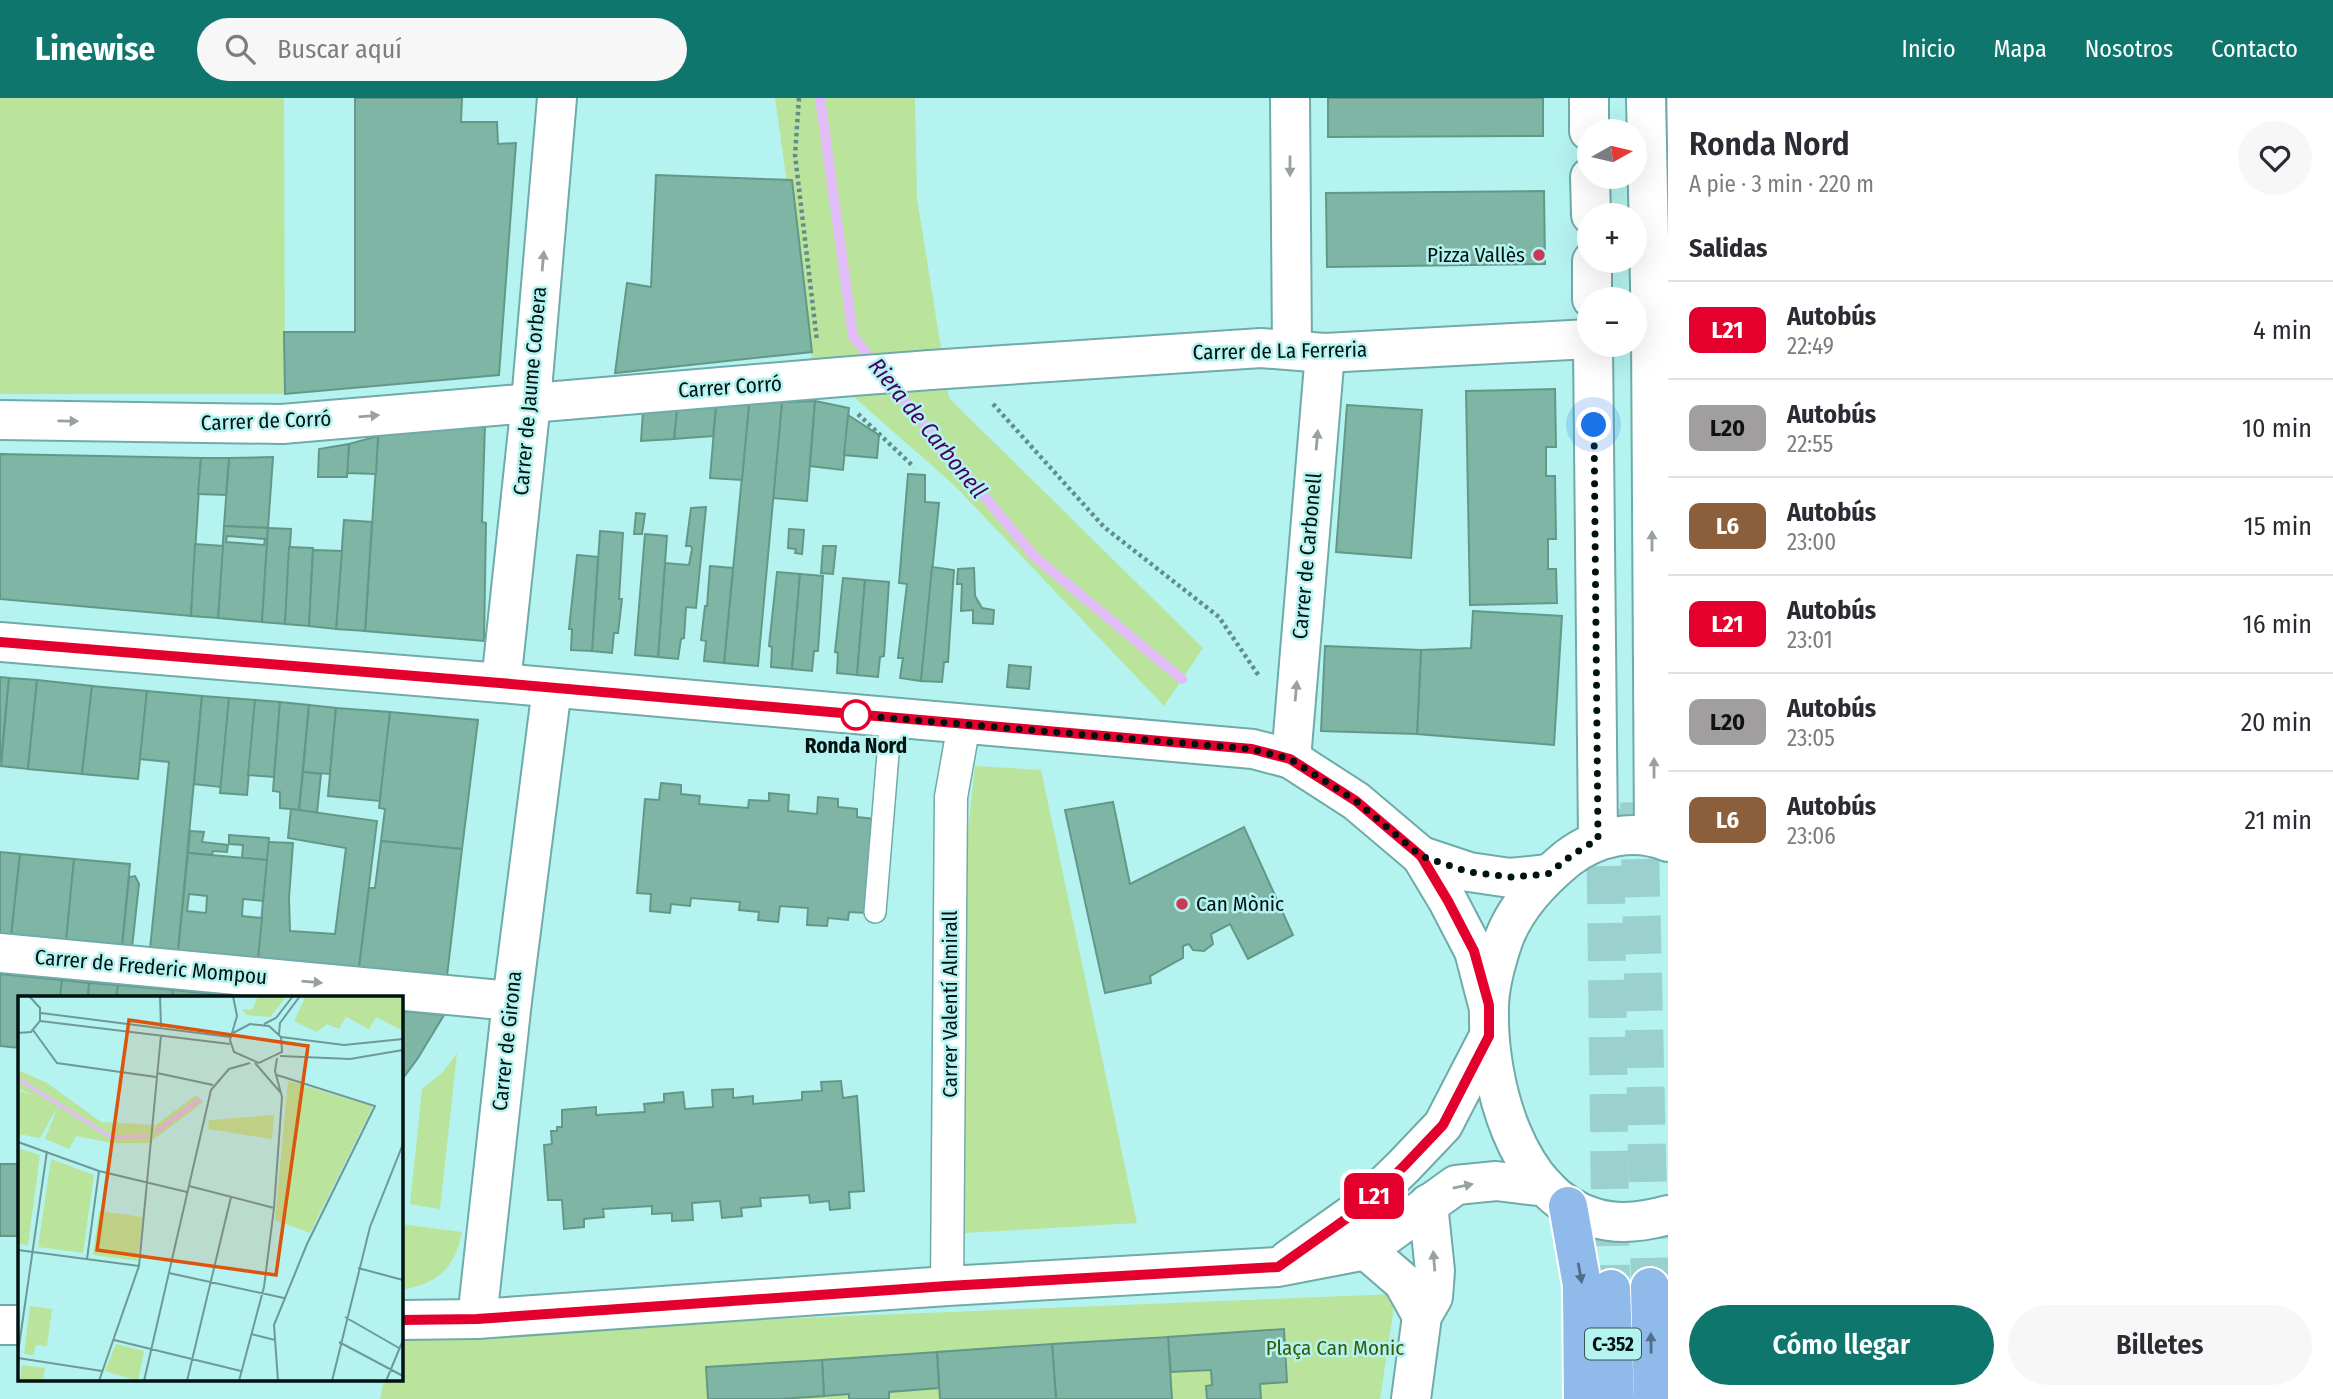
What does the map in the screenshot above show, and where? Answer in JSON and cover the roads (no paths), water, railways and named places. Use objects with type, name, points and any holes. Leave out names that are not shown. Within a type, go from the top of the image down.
[{"type":"highway","points":[[1557,1197],[1582,1285],[1583,1399]]},
{"type":"highway","name":"C-352","points":[[1650,1287],[1653,1399]]},
{"type":"highway","name":"C-352","points":[[1611,1289],[1615,1399]]},
{"type":"street","name":"Carrer de Jaume Corbera","points":[[500,683],[531,402],[557,98]]},
{"type":"street","name":"Carrer de Carbonell","points":[[1290,98],[1308,351],[1290,759]]},
{"type":"street","points":[[1589,98],[1589,119]]},
{"type":"street","points":[[1278,1267],[1360,1209],[1443,1125],[1489,1021],[1494,971],[1504,938],[1522,905],[1548,874],[1598,839],[1627,835],[1661,839],[1660,331],[1647,98]]},
{"type":"street","name":"Carrer de La Ferreria","points":[[930,370],[1261,348],[1308,351],[1577,340]]},
{"type":"street","points":[[1593,357],[1598,839]]},
{"type":"street","name":"Carrer Corró","points":[[531,402],[829,367],[930,370]]},
{"type":"street","name":"Carrer de Corró","points":[[0,420],[282,424],[531,402]]},
{"type":"street","points":[[0,642],[1252,749],[1290,759],[1356,801],[1421,856],[1474,951],[1489,1021],[1492,1066],[1510,1131],[1557,1197]]},
{"type":"street","name":"Carrer de Girona","points":[[477,1319],[512,1000],[552,688]]},
{"type":"street","name":"Carrer Valentí Almirall","points":[[947,1286],[951,797],[964,724]]},
{"type":"street","points":[[1421,856],[1482,874],[1510,877],[1548,874]]},
{"type":"street","name":"Carrer de Frederic Mompou","points":[[0,953],[512,1000]]},
{"type":"street","points":[[402,1320],[477,1319],[947,1286],[1278,1267],[1366,1250],[1456,1185],[1496,1181],[1557,1197],[1595,1218],[1634,1223],[1668,1215]]},
{"type":"street","points":[[1411,1399],[1422,1316],[1433,1297],[1435,1271],[1428,1204]]},
{"type":"street","points":[[1366,1250],[1402,1282],[1422,1316]]},
{"type":"street","points":[[0,1325],[18,1325]]},
{"type":"lane","points":[[875,912],[891,718]]},
{"type":"waterway","name":"Riera de Carbonell","points":[[820,98],[853,336],[876,365]]},
{"type":"waterway","name":"Riera de Carbonell","points":[[888,381],[1035,557],[1182,679]]},
{"type":"tunnel","points":[[1639,802],[1650,1287]]},
{"type":"tunnel","points":[[1605,809],[1611,1289]]},
{"type":"place","name":"Pizza Vallès","points":[[1539,255]]},
{"type":"place","name":"Ronda Nord","points":[[856,715]]},
{"type":"place","name":"Can Mònic","points":[[1182,904]]},
{"type":"park label","name":"Plaça Can Monic","points":[[1335,1348]]}]
